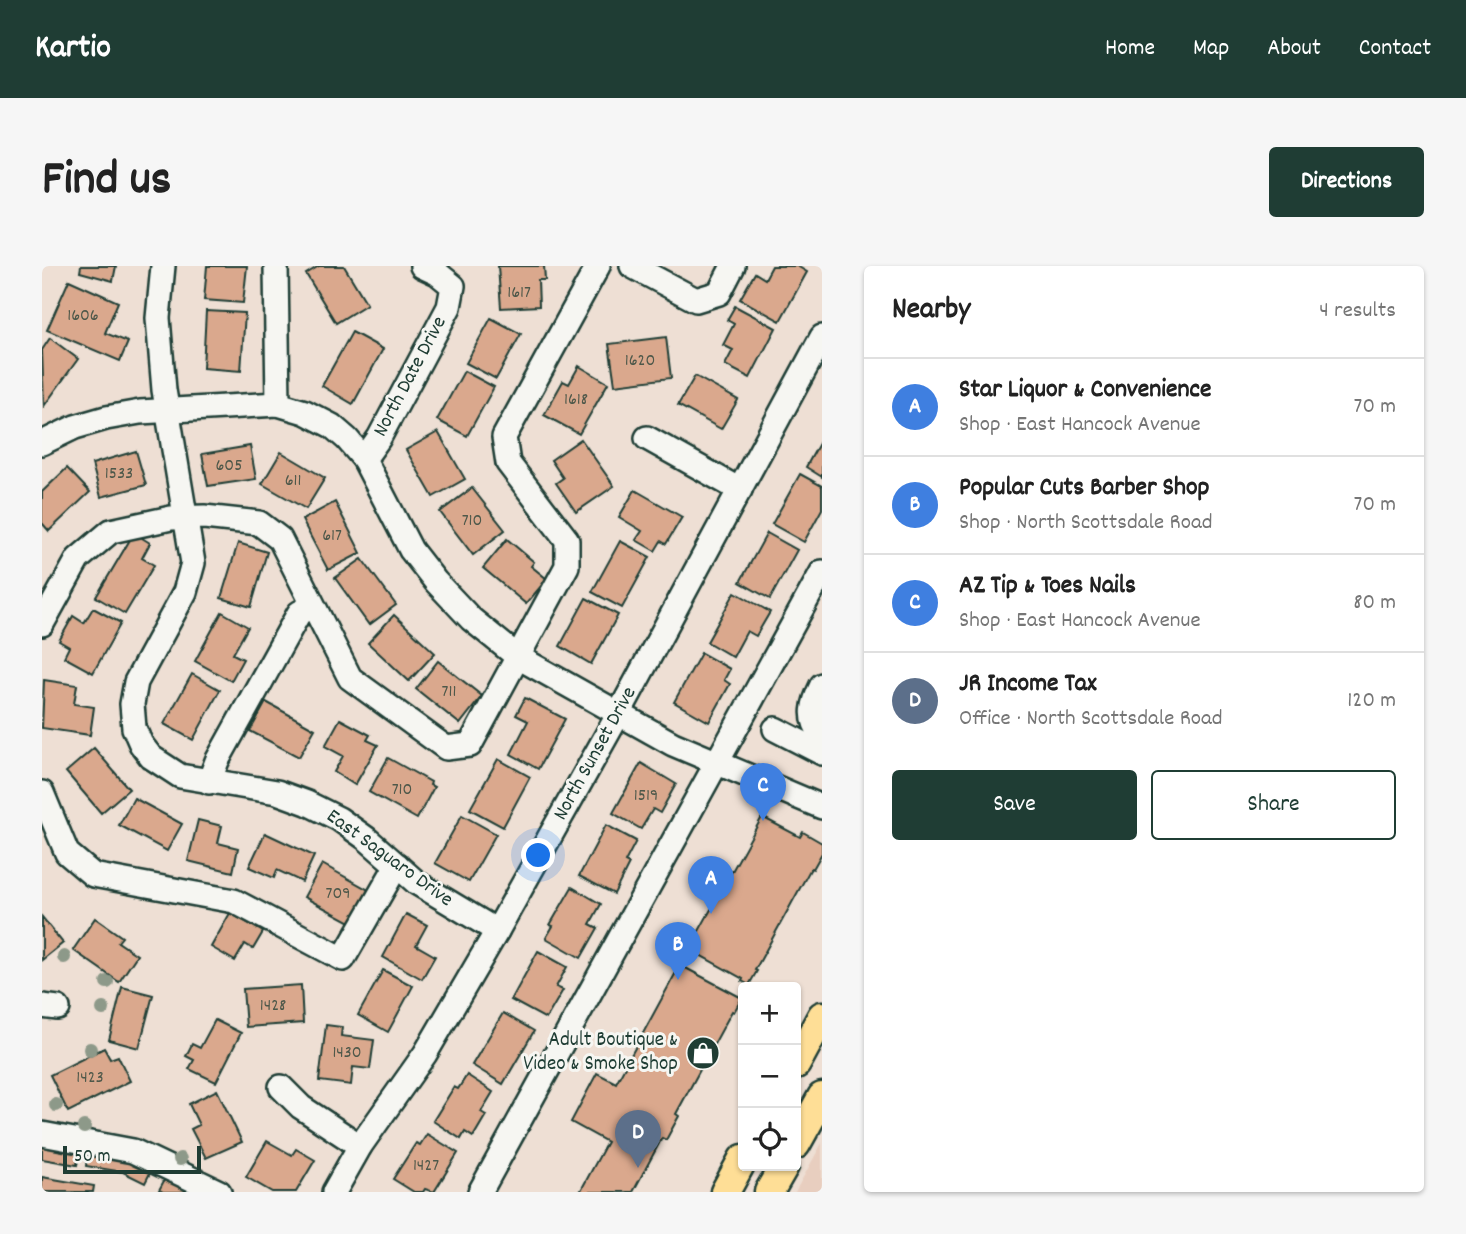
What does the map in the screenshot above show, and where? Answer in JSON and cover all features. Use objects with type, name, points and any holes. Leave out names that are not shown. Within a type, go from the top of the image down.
[{"type":"main road","points":[[801,1055],[822,1016]]},
{"type":"main road","points":[[801,1135],[822,1097]]},
{"type":"main road","points":[[725,1192],[738,1168]]},
{"type":"main road","points":[[769,1192],[781,1171]]},
{"type":"street","points":[[163,266],[158,318],[171,440],[187,518]]},
{"type":"street","points":[[276,266],[278,404]]},
{"type":"street","name":"North Date Drive","points":[[364,459],[379,438],[449,307],[453,286],[437,273],[422,266]]},
{"type":"street","points":[[42,624],[78,559],[111,531],[171,518],[258,523],[272,531],[280,540],[350,678],[446,748],[470,745],[567,566],[566,540],[508,464],[504,437],[598,266]]},
{"type":"street","points":[[632,266],[696,300],[719,293],[733,266]]},
{"type":"street","name":"North Sunset Drive","points":[[334,1192],[360,1146],[425,1055],[497,931],[618,715],[822,337]]},
{"type":"street","points":[[42,443],[75,427],[106,418],[168,410],[278,404],[305,412],[332,426],[364,459],[411,550],[436,582],[471,619],[518,657],[618,715],[717,764],[822,807]]},
{"type":"street","points":[[647,438],[740,490]]},
{"type":"street","name":"East Saguaro Drive","points":[[187,518],[194,563],[185,592],[136,682],[132,704],[134,728],[141,744],[151,757],[180,776],[277,792],[307,803],[349,825],[433,894],[497,931]]},
{"type":"street","points":[[480,1192],[822,572]]},
{"type":"street","points":[[209,782],[217,761],[299,613],[312,606]]},
{"type":"street","points":[[822,685],[814,704],[813,715],[815,726],[822,735]]},
{"type":"street","points":[[775,729],[822,753]]},
{"type":"street","points":[[42,793],[67,853],[93,875],[234,901],[343,959],[397,865]]},
{"type":"street","points":[[282,1087],[301,1107],[360,1146]]},
{"type":"street","points":[[42,1134],[133,1151],[219,1192]]},
{"type":"shaded area","points":[[822,1143],[822,1192],[795,1192]]},
{"type":"building","points":[[81,266],[116,266],[113,281],[80,272]]},
{"type":"building","points":[[207,266],[247,266],[243,303],[204,300]]},
{"type":"building","points":[[319,266],[344,266],[367,304],[336,323],[306,274]]},
{"type":"building","points":[[498,266],[544,266],[545,280],[538,280],[539,306],[501,308]]},
{"type":"building","points":[[772,266],[797,266],[807,272],[780,321],[740,299],[755,273],[765,279]]},
{"type":"building","points":[[69,280],[118,302],[105,333],[128,342],[120,361],[47,330]]},
{"type":"building","points":[[735,306],[776,328],[750,378],[725,365],[733,350],[723,345],[734,324],[727,320]]},
{"type":"building","points":[[206,311],[245,313],[241,371],[203,368]]},
{"type":"building","points":[[491,318],[521,334],[496,379],[466,363]]},
{"type":"building","points":[[352,332],[383,349],[353,404],[322,386]]},
{"type":"building","points":[[666,337],[671,378],[615,385],[609,344]]},
{"type":"building","points":[[50,338],[78,359],[44,406],[42,350]]},
{"type":"building","points":[[579,366],[608,383],[579,434],[544,415],[563,381],[569,384]]},
{"type":"building","points":[[464,371],[494,387],[467,436],[437,420]]},
{"type":"building","points":[[695,376],[738,400],[721,429],[678,405]]},
{"type":"building","points":[[438,432],[465,479],[433,497],[406,450]]},
{"type":"building","points":[[822,438],[822,477],[806,467]]},
{"type":"building","points":[[581,439],[614,486],[576,512],[556,483],[563,478],[551,460]]},
{"type":"building","points":[[250,446],[256,479],[208,486],[202,454]]},
{"type":"building","points":[[136,451],[146,485],[101,497],[92,464]]},
{"type":"building","points":[[281,452],[325,478],[306,509],[262,484]]},
{"type":"building","points":[[67,468],[90,492],[49,531],[42,523],[42,492]]},
{"type":"building","points":[[800,474],[822,486],[822,509],[804,542],[772,524]]},
{"type":"building","points":[[472,488],[505,530],[473,555],[440,512]]},
{"type":"building","points":[[635,490],[682,517],[666,544],[661,541],[655,551],[636,540],[642,531],[619,517]]},
{"type":"building","points":[[335,502],[361,553],[328,570],[302,520]]},
{"type":"building","points":[[134,533],[150,543],[142,558],[154,565],[125,614],[96,597]]},
{"type":"building","points":[[767,533],[797,550],[770,599],[740,582]]},
{"type":"building","points":[[507,539],[534,562],[531,566],[547,579],[526,604],[483,568]]},
{"type":"building","points":[[620,541],[650,557],[622,608],[592,592]]},
{"type":"building","points":[[238,543],[267,552],[251,607],[221,598]]},
{"type":"building","points":[[362,559],[396,605],[369,625],[335,578]]},
{"type":"building","points":[[735,592],[770,612],[756,636],[747,631],[733,657],[707,642]]},
{"type":"building","points":[[586,598],[618,615],[591,664],[560,646]]},
{"type":"building","points":[[93,608],[121,623],[93,673],[64,657],[69,647],[59,641],[73,616],[84,623]]},
{"type":"building","points":[[222,612],[248,627],[233,654],[243,659],[231,681],[195,661]]},
{"type":"building","points":[[394,615],[435,653],[409,681],[368,643]]},
{"type":"building","points":[[701,653],[730,669],[724,680],[730,684],[709,722],[674,702]]},
{"type":"building","points":[[438,661],[482,696],[460,724],[416,689]]},
{"type":"building","points":[[192,674],[220,690],[193,740],[164,724]]},
{"type":"building","points":[[44,680],[77,685],[74,704],[94,707],[90,735],[42,728]]},
{"type":"building","points":[[525,698],[565,719],[538,769],[511,754],[528,721],[516,715]]},
{"type":"building","points":[[266,702],[315,729],[299,757],[250,731]]},
{"type":"building","points":[[340,719],[370,735],[367,740],[378,745],[355,785],[334,772],[343,756],[325,746]]},
{"type":"building","points":[[94,748],[129,789],[101,813],[66,772]]},
{"type":"building","points":[[388,758],[431,782],[430,785],[434,787],[417,819],[369,792]]},
{"type":"building","points":[[498,759],[530,777],[503,827],[470,809]]},
{"type":"building","points":[[641,763],[676,784],[660,813],[653,809],[641,829],[613,813]]},
{"type":"building","points":[[134,798],[182,824],[167,851],[119,825]]},
{"type":"building","points":[[462,815],[496,834],[469,882],[435,863]]},
{"type":"building","points":[[762,817],[800,837],[803,832],[822,843],[822,853],[813,869],[811,868],[751,982],[744,982],[743,979],[689,949]]},
{"type":"building","points":[[198,820],[222,826],[218,843],[238,848],[233,872],[188,861]]},
{"type":"building","points":[[606,825],[636,841],[625,862],[629,864],[614,894],[579,876]]},
{"type":"building","points":[[265,833],[314,856],[302,882],[277,870],[274,878],[249,867]]},
{"type":"building","points":[[322,864],[372,892],[354,924],[304,897]]},
{"type":"building","points":[[572,887],[601,904],[590,924],[598,928],[581,958],[546,938],[553,926],[550,925]]},
{"type":"building","points":[[230,913],[263,932],[253,949],[245,944],[235,961],[211,947]]},
{"type":"building","points":[[406,914],[427,925],[416,945],[435,956],[422,979],[383,957]]},
{"type":"building","points":[[42,917],[63,943],[42,960]]},
{"type":"building","points":[[95,918],[122,937],[118,942],[137,955],[119,982],[73,950]]},
{"type":"building","points":[[538,951],[567,967],[556,987],[563,990],[546,1019],[511,1000]]},
{"type":"building","points":[[680,965],[738,996],[738,1005],[734,1012],[732,1011],[676,1114],[679,1116],[666,1140],[662,1138],[633,1192],[580,1192],[607,1142],[571,1122],[597,1073],[616,1083]]},
{"type":"building","points":[[383,970],[413,986],[388,1032],[358,1015]]},
{"type":"building","points":[[301,985],[303,1023],[246,1027],[243,989]]},
{"type":"building","points":[[122,987],[153,995],[139,1048],[109,1040]]},
{"type":"building","points":[[503,1013],[534,1031],[503,1084],[472,1065]]},
{"type":"building","points":[[215,1020],[241,1033],[216,1082],[189,1069],[194,1060],[186,1056],[192,1044],[200,1048]]},
{"type":"building","points":[[326,1025],[342,1027],[341,1036],[374,1040],[370,1069],[353,1067],[351,1085],[319,1081]]},
{"type":"building","points":[[104,1048],[110,1059],[118,1056],[130,1081],[68,1112],[50,1075]]},
{"type":"building","points":[[467,1075],[493,1092],[481,1112],[486,1115],[473,1137],[465,1132],[461,1139],[433,1121],[454,1087],[458,1089]]},
{"type":"building","points":[[217,1090],[242,1142],[206,1158],[191,1129],[199,1125],[189,1104]]},
{"type":"building","points":[[427,1134],[458,1153],[434,1192],[425,1189],[423,1192],[414,1192],[393,1179],[416,1143],[420,1145]]},
{"type":"building","points":[[267,1141],[292,1155],[296,1149],[315,1160],[296,1192],[272,1192],[246,1177]]},
{"type":"building","points":[[42,1142],[80,1149],[77,1165],[42,1159]]},
{"type":"building","points":[[88,1150],[152,1169],[145,1183],[123,1172],[86,1166]]},
{"type":"building","points":[[167,1175],[200,1192],[159,1190]]},
{"type":"building","points":[[42,1177],[94,1186],[93,1192],[42,1192]]},
{"type":"place","name":"AZ Tip & Toes Nails","points":[[763,821]]},
{"type":"place","name":"Star Liquor & Convenience","points":[[711,914]]},
{"type":"place","name":"Popular Cuts Barber Shop","points":[[678,980]]},
{"type":"place","name":"Adult Boutique & Video & Smoke Shop","points":[[703,1053]]},
{"type":"place","name":"JR Income Tax","points":[[638,1168]]}]
